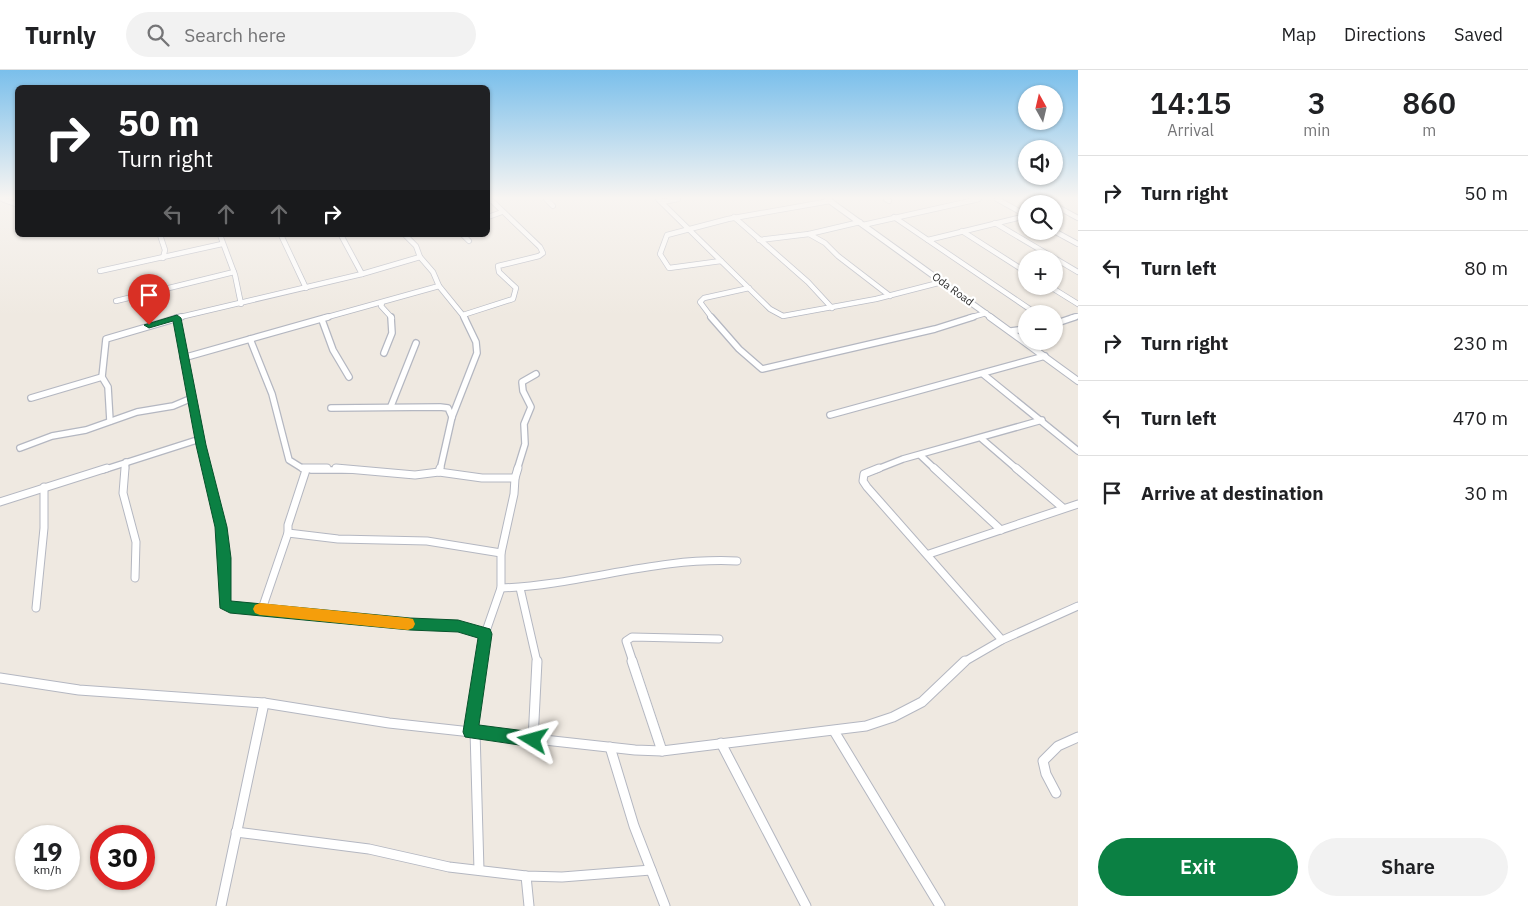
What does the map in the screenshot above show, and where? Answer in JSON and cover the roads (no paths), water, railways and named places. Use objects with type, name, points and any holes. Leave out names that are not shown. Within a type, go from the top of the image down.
[{"type":"street","points":[[161,238],[165,250],[163,256]]},
{"type":"street","points":[[221,238],[234,272],[241,304]]},
{"type":"street","points":[[282,238],[306,288]]},
{"type":"street","points":[[343,238],[354,255],[362,274]]},
{"type":"street","points":[[409,238],[416,246],[420,257],[433,272],[440,286],[463,315],[474,333],[477,353],[452,417],[439,472]]},
{"type":"street","points":[[466,238],[469,241]]},
{"type":"street","points":[[463,315],[503,304],[512,299],[516,288],[499,272],[498,266],[539,256],[543,253],[540,247],[530,238]]},
{"type":"street","points":[[666,238],[660,254],[669,268],[721,261]]},
{"type":"street","points":[[697,238],[770,309],[783,316],[890,296],[942,282]]},
{"type":"street","points":[[759,240],[776,238]]},
{"type":"street","points":[[816,238],[825,243],[838,256],[890,296]]},
{"type":"street","name":"Oda Road","points":[[882,238],[1078,381]]},
{"type":"street","points":[[925,238],[1024,305]]},
{"type":"street","points":[[928,240],[936,238]]},
{"type":"street","points":[[973,238],[1018,267]]},
{"type":"street","points":[[1020,238],[1078,272]]},
{"type":"street","points":[[1067,238],[1078,244]]},
{"type":"street","points":[[759,240],[808,282],[832,308]]},
{"type":"street","points":[[100,271],[222,244]]},
{"type":"street","points":[[110,421],[108,386],[102,377],[106,338],[177,318],[362,274],[420,257]]},
{"type":"street","points":[[116,301],[234,272]]},
{"type":"street","points":[[183,358],[440,286]]},
{"type":"street","points":[[749,288],[704,298],[700,302],[704,310],[739,349],[756,367],[762,369],[935,330],[986,313]]},
{"type":"street","points":[[1063,295],[1078,304]]},
{"type":"street","points":[[382,303],[381,306],[390,312],[393,319],[392,335],[384,353]]},
{"type":"street","points":[[1063,321],[1078,316]]},
{"type":"street","points":[[177,318],[183,358],[213,502],[221,527],[225,558],[223,602],[230,607],[410,624],[458,626],[485,634]]},
{"type":"street","points":[[322,320],[333,350],[349,377]]},
{"type":"street","points":[[1011,331],[1018,330]]},
{"type":"street","points":[[250,339],[272,394],[289,460],[306,470],[332,468],[415,475],[439,472],[482,478],[515,478]]},
{"type":"street","points":[[390,406],[391,399],[406,372],[416,344]]},
{"type":"street","points":[[830,415],[1045,356]]},
{"type":"street","points":[[479,870],[473,731],[485,634],[501,588],[500,553],[514,494],[515,478],[525,444],[524,426],[531,407],[523,392],[522,382],[536,374]]},
{"type":"street","points":[[983,374],[1078,451]]},
{"type":"street","points":[[31,398],[102,377]]},
{"type":"street","points":[[20,448],[52,436],[81,431],[137,412],[173,406],[192,398]]},
{"type":"street","points":[[330,408],[444,407],[448,408],[452,417]]},
{"type":"street","points":[[1002,640],[929,554],[863,481],[864,474],[920,455],[1042,420]]},
{"type":"street","points":[[982,438],[1063,508]]},
{"type":"street","points":[[0,502],[200,439]]},
{"type":"street","points":[[920,455],[1001,530]]},
{"type":"street","points":[[126,462],[123,493],[136,542],[135,578]]},
{"type":"street","points":[[262,609],[288,533],[288,525],[306,470]]},
{"type":"street","points":[[36,608],[44,528],[44,487]]},
{"type":"street","points":[[929,554],[1078,504]]},
{"type":"street","points":[[288,533],[338,539],[427,542],[500,553]]},
{"type":"street","points":[[501,588],[520,588],[677,561],[737,562]]},
{"type":"street","points":[[520,588],[537,660],[533,740]]},
{"type":"street","points":[[0,678],[80,690],[264,703],[389,723],[473,731],[533,740],[662,751],[834,731],[866,726],[893,717],[922,702],[967,659],[1002,640],[1078,606]]},
{"type":"street","points":[[662,751],[626,641],[632,637],[719,640]]},
{"type":"street","points":[[221,906],[264,703]]},
{"type":"street","points":[[834,731],[940,906]]},
{"type":"street","points":[[1056,792],[1046,774],[1043,761],[1058,746],[1078,737]]},
{"type":"street","points":[[721,743],[806,906]]},
{"type":"street","points":[[610,747],[634,826],[665,906]]},
{"type":"street","points":[[236,832],[280,836],[369,849],[449,867],[526,876],[562,877],[651,870]]},
{"type":"street","points":[[526,876],[529,906]]}]
